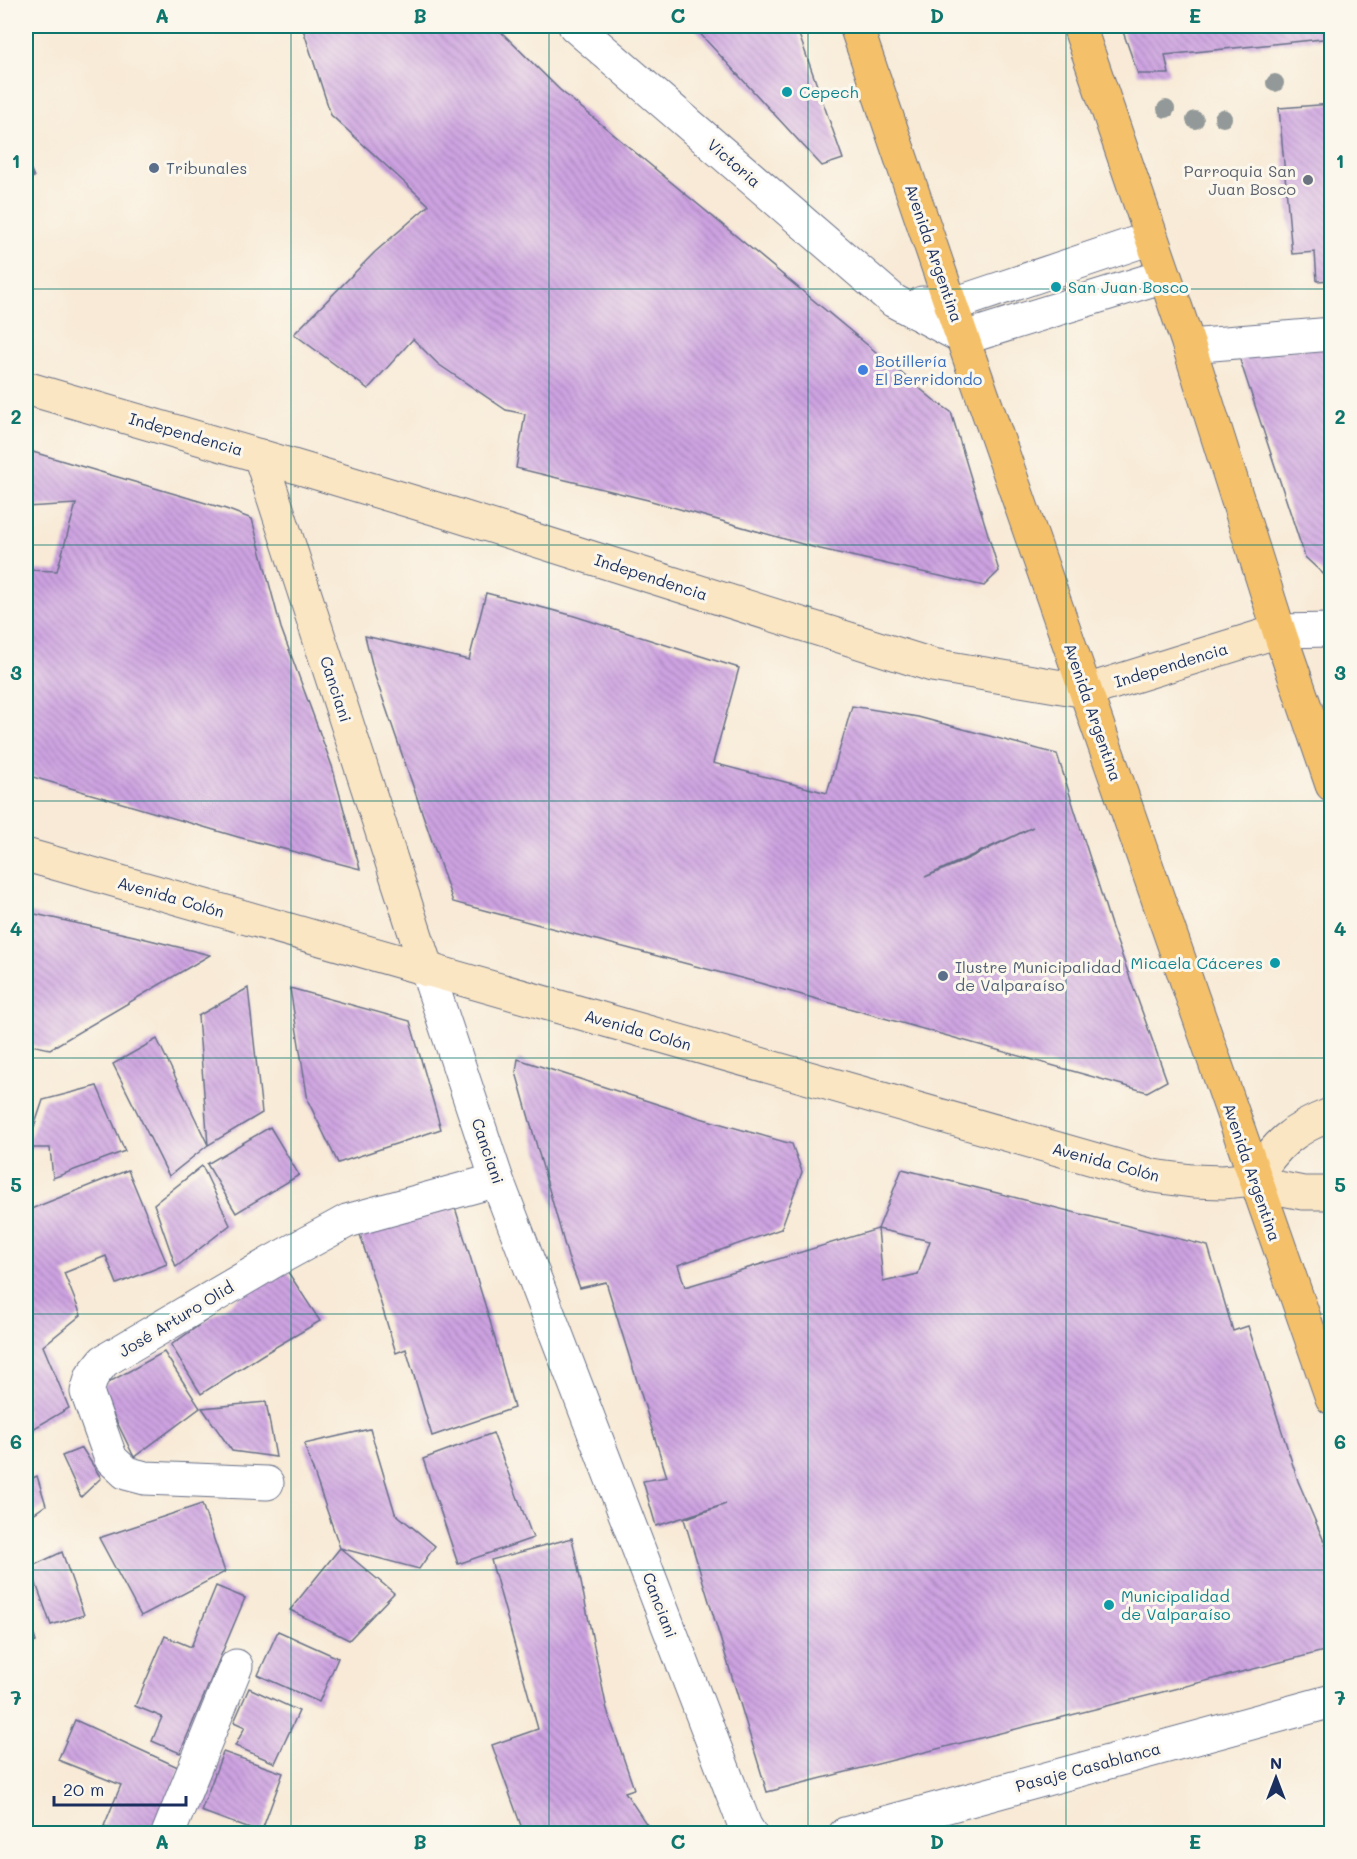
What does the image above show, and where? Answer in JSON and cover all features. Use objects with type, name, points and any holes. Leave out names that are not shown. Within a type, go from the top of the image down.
[{"type":"main road","name":"Avenida Argentina","points":[[856,26],[1254,1179],[1332,1398]]},
{"type":"main road","points":[[1078,26],[1189,346],[1332,785]]},
{"type":"main road","name":"Independencia","points":[[26,388],[440,510],[932,665],[1086,691],[1280,631]]},
{"type":"main road","name":"Canciani","points":[[260,456],[427,970]]},
{"type":"main road","name":"Avenida Colón","points":[[26,855],[1153,1176],[1223,1182],[1254,1179],[1278,1188],[1303,1193],[1332,1193]]},
{"type":"main road","points":[[1254,1179],[1278,1146],[1311,1122],[1332,1114]]},
{"type":"street","name":"Victoria","points":[[575,26],[894,301],[964,338]]},
{"type":"street","points":[[894,301],[951,305],[1151,238]]},
{"type":"street","points":[[964,338],[1164,276]]},
{"type":"street","points":[[1189,346],[1332,334]]},
{"type":"street","points":[[1280,631],[1332,630]]},
{"type":"street","name":"Canciani","points":[[427,970],[497,1180],[744,1826],[750,1833]]},
{"type":"street","name":"José Arturo Olid","points":[[267,1484],[145,1478],[126,1473],[111,1460],[87,1392],[92,1376],[104,1361],[347,1221],[497,1180]]},
{"type":"street","points":[[168,1833],[236,1666]]},
{"type":"street","name":"Pasaje Casablanca","points":[[845,1833],[1332,1701]]},
{"type":"building","points":[[302,26],[495,26],[560,90],[951,412],[999,571],[984,586],[816,548],[648,500],[516,468],[525,414],[506,410],[438,364],[413,339],[368,389],[294,334],[375,252],[429,205],[331,115]]},
{"type":"building","name":"Cepech","points":[[693,26],[796,26],[843,159],[822,166]]},
{"type":"building","points":[[1121,26],[1332,26],[1332,38],[1165,55],[1169,74],[1138,74]]},
{"type":"building","name":"Parroquia San Juan Bosco","points":[[1332,104],[1332,280],[1317,281],[1315,252],[1292,254],[1279,108]]},
{"type":"building","points":[[26,159],[34,177],[26,181]]},
{"type":"building","points":[[1332,346],[1332,582],[1305,557],[1238,354]]},
{"type":"building","points":[[26,450],[226,509],[252,519],[281,628],[332,766],[360,869],[238,837],[26,775],[26,570],[57,571],[76,504],[26,507]]},
{"type":"building","points":[[486,593],[571,615],[739,668],[713,763],[827,793],[852,706],[918,717],[1057,754],[1111,925],[1167,1081],[1147,1092],[756,982],[453,902],[375,676],[365,636],[469,660]],"holes":[[[1033,827],[959,863],[925,877]]]},
{"type":"building","points":[[26,912],[210,955],[50,1049],[26,1044]]},
{"type":"building","points":[[248,988],[262,1113],[208,1145],[198,1016]]},
{"type":"building","points":[[290,988],[410,1021],[441,1129],[338,1163],[308,1101]]},
{"type":"building","points":[[157,1039],[208,1145],[169,1176],[113,1064]]},
{"type":"building","points":[[518,1059],[700,1118],[792,1144],[802,1172],[781,1229],[678,1265],[685,1287],[878,1229],[902,1169],[1208,1246],[1233,1331],[1248,1326],[1298,1481],[1332,1560],[1332,1649],[767,1792],[684,1519],[726,1504],[656,1526],[643,1481],[667,1477],[606,1282],[580,1288],[568,1257],[516,1072]],"holes":[[[878,1229],[930,1241],[918,1274],[883,1282]]]},
{"type":"building","points":[[97,1086],[125,1151],[53,1178],[50,1148],[27,1148],[43,1100]]},
{"type":"building","points":[[270,1127],[299,1175],[236,1213],[207,1164]]},
{"type":"building","points":[[202,1166],[230,1225],[176,1267],[154,1204]]},
{"type":"building","points":[[128,1170],[167,1264],[117,1284],[106,1256],[64,1273],[81,1315],[43,1346],[69,1408],[26,1433],[26,1211]]},
{"type":"building","points":[[453,1201],[514,1408],[432,1436],[406,1349],[396,1353],[359,1231]]},
{"type":"building","points":[[284,1266],[320,1321],[201,1394],[171,1345]]},
{"type":"building","points":[[164,1352],[200,1408],[134,1457],[100,1387]]},
{"type":"building","points":[[266,1402],[276,1457],[232,1451],[202,1408]]},
{"type":"building","points":[[370,1429],[395,1513],[435,1546],[419,1569],[340,1548],[304,1444]]},
{"type":"building","points":[[493,1433],[533,1538],[458,1564],[423,1459]]},
{"type":"building","points":[[82,1448],[101,1478],[81,1497],[62,1456]]},
{"type":"building","points":[[37,1476],[46,1505],[26,1519],[26,1481]]},
{"type":"building","points":[[202,1504],[225,1572],[141,1616],[99,1538]]},
{"type":"building","points":[[572,1538],[607,1710],[634,1789],[625,1792],[653,1834],[524,1834],[492,1745],[538,1729],[491,1560]]},
{"type":"building","points":[[340,1548],[394,1593],[349,1640],[290,1610]]},
{"type":"building","points":[[62,1552],[84,1615],[51,1625],[30,1567]]},
{"type":"building","points":[[216,1586],[245,1598],[180,1753],[152,1741],[162,1717],[135,1706],[165,1636],[191,1647]]},
{"type":"building","points":[[26,1608],[36,1642],[26,1646]]},
{"type":"building","points":[[278,1631],[338,1658],[319,1702],[258,1675]]},
{"type":"building","points":[[249,1688],[299,1711],[275,1763],[235,1746],[245,1727],[234,1722]]},
{"type":"building","points":[[75,1720],[180,1768],[157,1834],[118,1834],[104,1826],[121,1785],[58,1760]]},
{"type":"building","points":[[223,1752],[283,1773],[261,1833],[201,1811]]},
{"type":"place","name":"Cepech","points":[[787,92]]},
{"type":"place","name":"Tribunales","points":[[154,168]]},
{"type":"place","name":"Parroquia San Juan Bosco","points":[[1308,180]]},
{"type":"place","name":"San Juan Bosco","points":[[1056,287]]},
{"type":"place","name":"Botillería El Berridondo","points":[[863,370]]},
{"type":"place","name":"Micaela Cáceres","points":[[1275,963]]},
{"type":"place","name":"Ilustre Municipalidad de Valparaíso","points":[[943,976]]},
{"type":"place","name":"Municipalidad de Valparaíso","points":[[1109,1605]]}]
